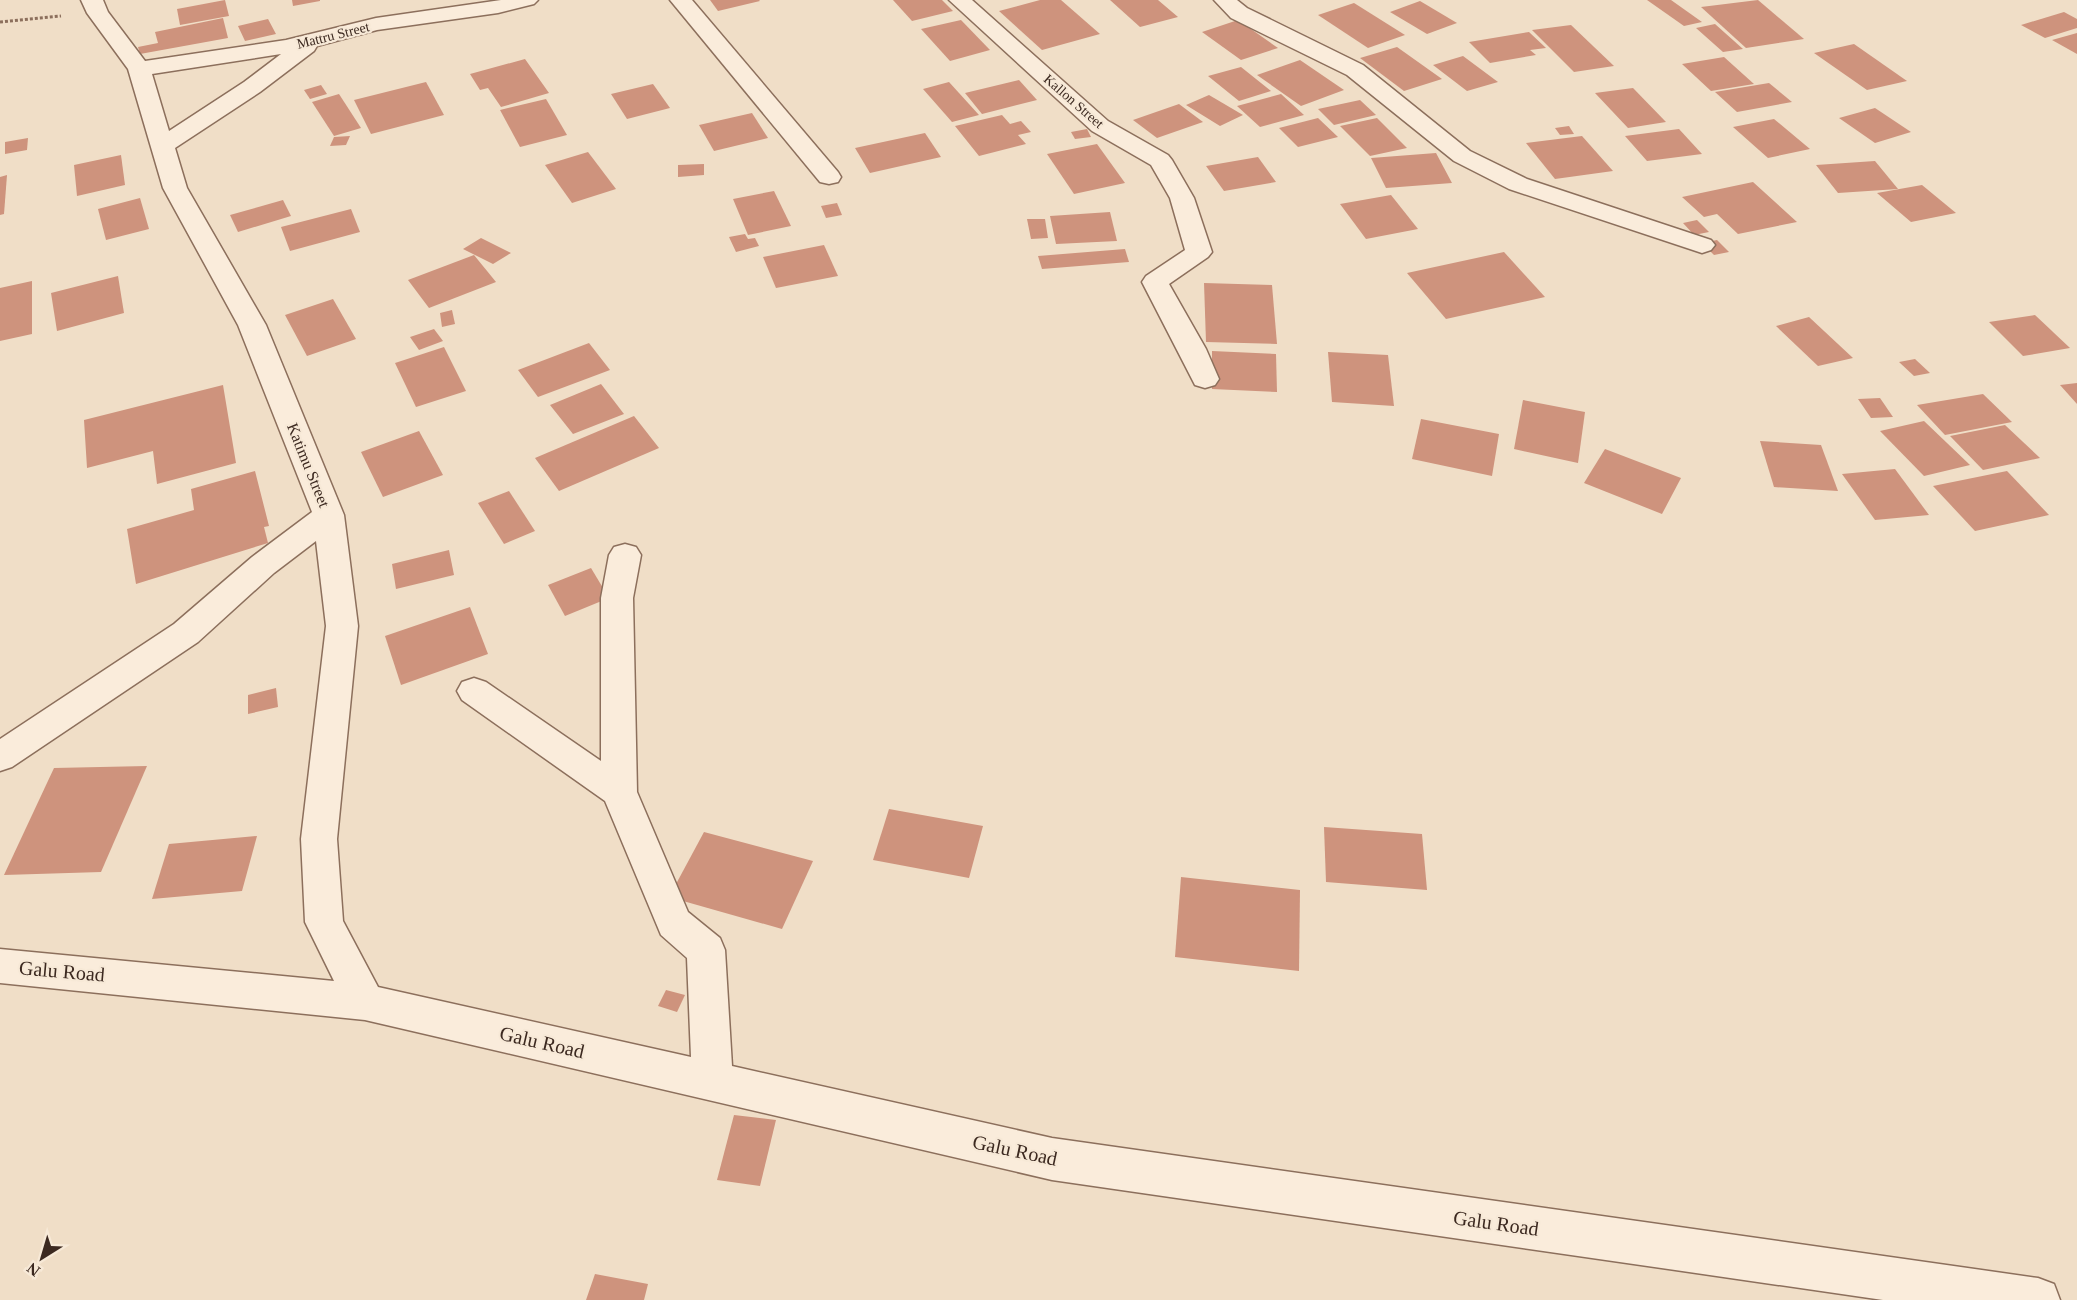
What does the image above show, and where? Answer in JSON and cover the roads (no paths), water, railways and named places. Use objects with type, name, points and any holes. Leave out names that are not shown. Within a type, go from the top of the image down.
[{"type":"street","name":"Mattru Street","points":[[139,69],[286,47],[314,40],[373,16],[498,7],[527,0]]},
{"type":"street","points":[[681,0],[829,177]]},
{"type":"street","name":"Kallon Street","points":[[960,0],[1100,126],[1160,160],[1182,198],[1200,252],[1155,282],[1192,349],[1205,379]]},
{"type":"street","points":[[1232,6],[1355,70],[1462,156],[1518,184],[1702,245]]},
{"type":"street","name":"Katimu Street","points":[[95,7],[139,69],[175,188],[252,325],[329,515],[342,626],[319,839],[324,922],[365,1002]]},
{"type":"street","points":[[162,146],[252,87],[314,40]]},
{"type":"street","points":[[0,758],[186,633],[263,566],[329,515]]},
{"type":"street","points":[[625,555],[617,598],[619,792],[674,923],[706,950],[712,1081]]},
{"type":"street","points":[[474,691],[619,792]]},
{"type":"street","name":"Galu Road","points":[[0,966],[365,1002],[1052,1159],[2038,1300]]}]
